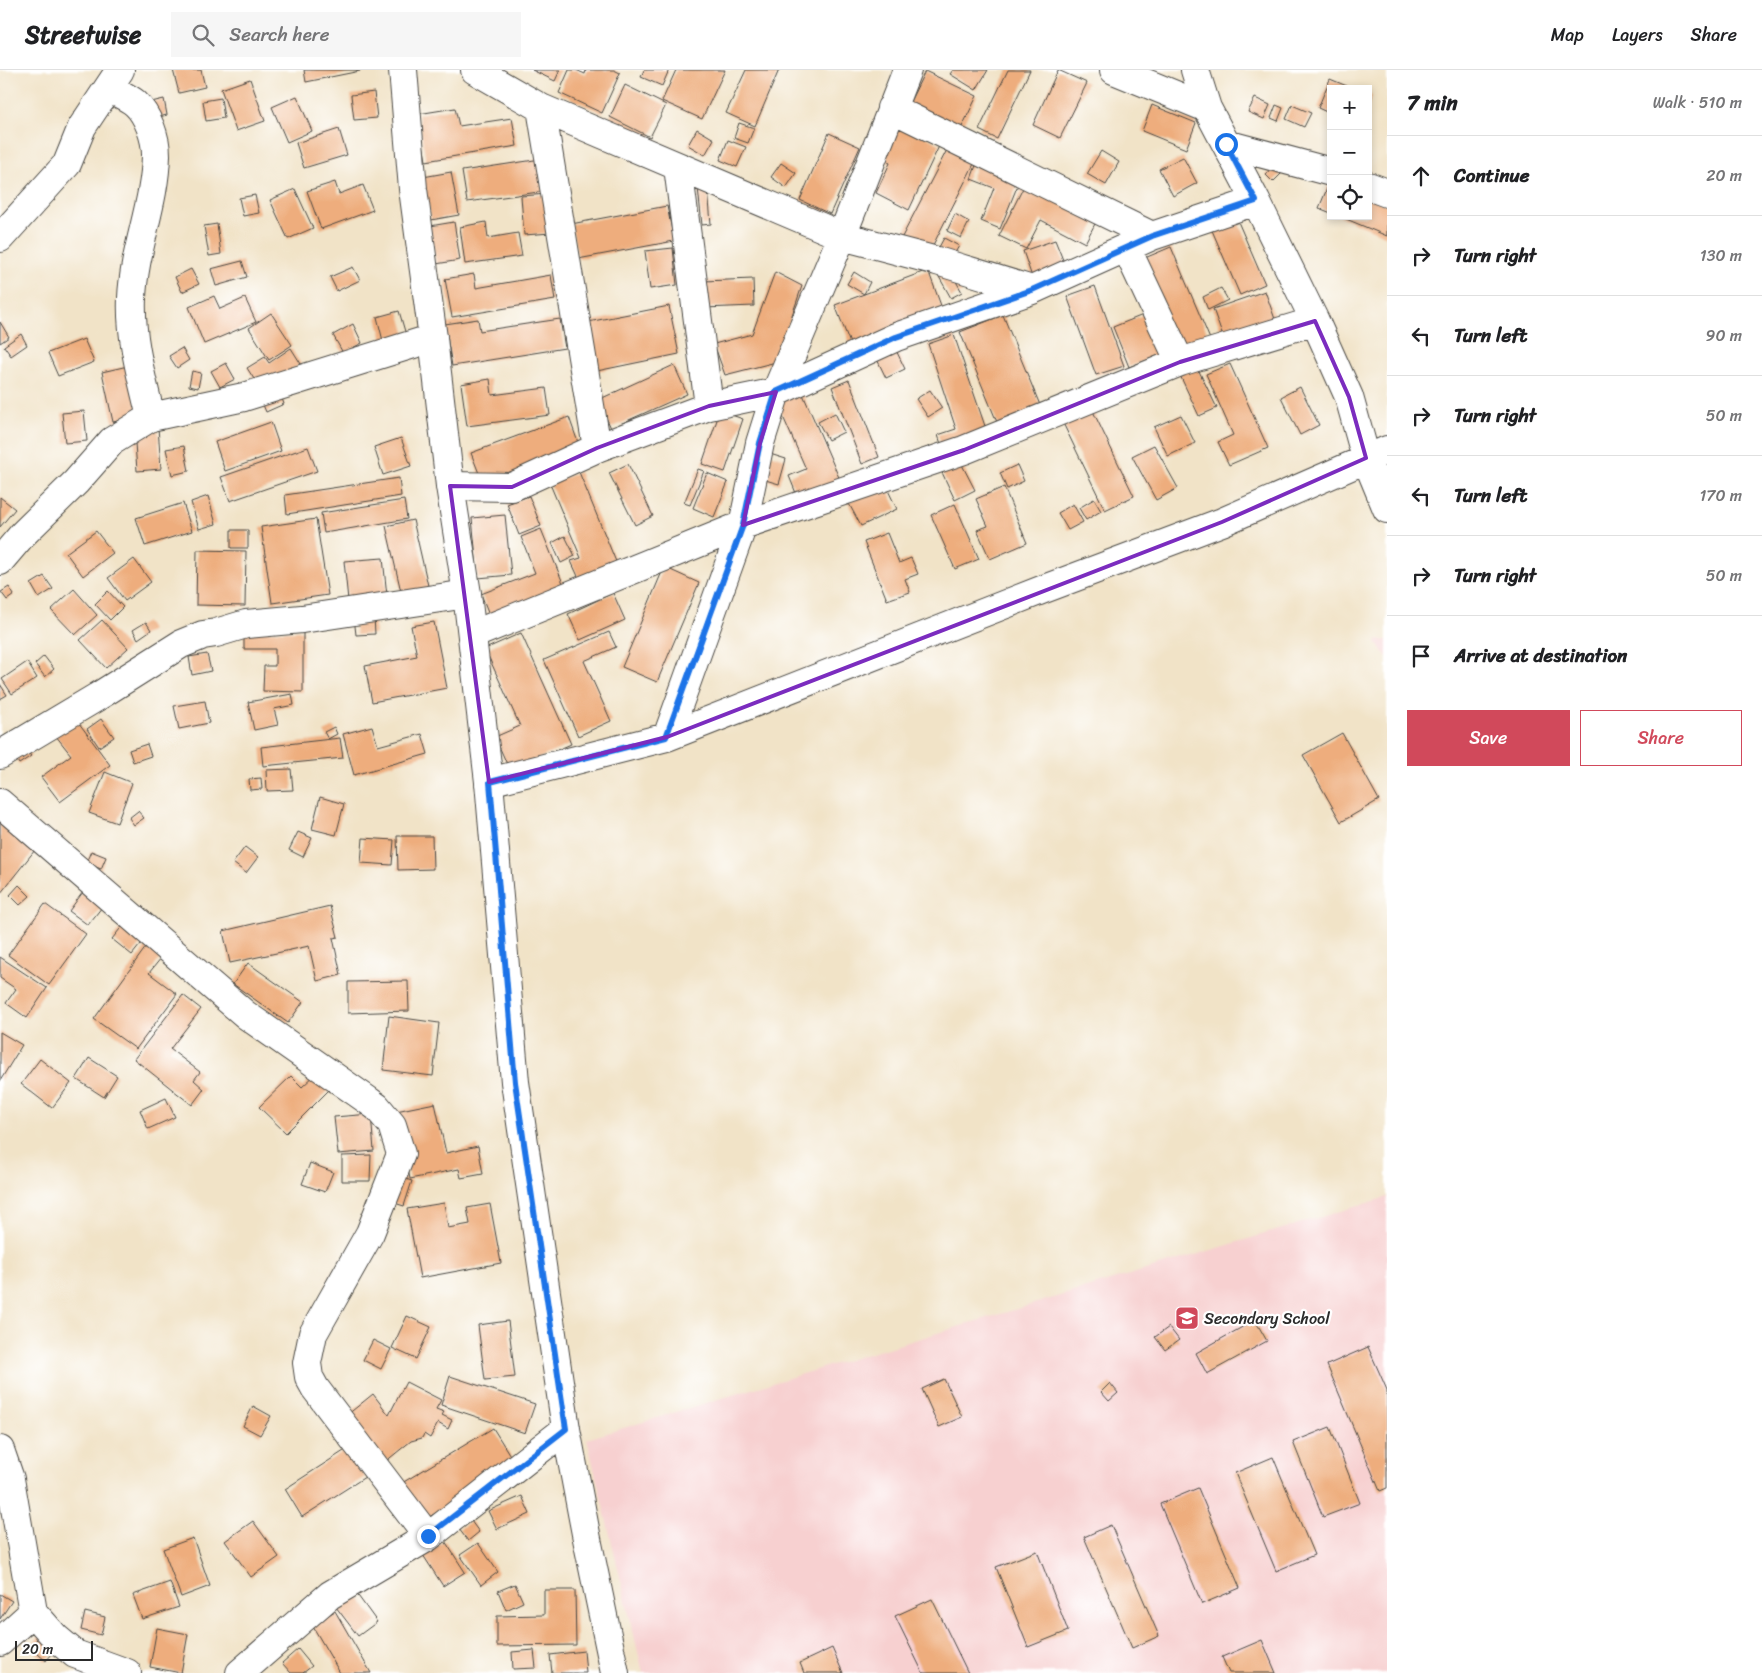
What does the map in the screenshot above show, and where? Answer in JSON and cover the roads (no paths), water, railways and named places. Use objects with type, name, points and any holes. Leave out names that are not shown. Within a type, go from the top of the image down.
[{"type":"street","points":[[403,70],[412,189],[450,486],[467,594],[490,782],[515,1082],[566,1429],[615,1673]]},
{"type":"street","points":[[475,70],[541,108],[842,236],[937,261],[1032,290]]},
{"type":"street","points":[[666,737],[743,525],[760,443],[776,392],[842,236],[907,70]]},
{"type":"street","points":[[1114,70],[1207,108]]},
{"type":"street","points":[[1195,70],[1207,108],[1256,201],[1377,454],[1387,509]]},
{"type":"street","points":[[0,238],[67,164],[82,127],[114,79],[146,119],[154,136],[156,154],[151,198],[140,246],[132,298],[134,339],[151,418]]},
{"type":"street","points":[[541,108],[597,448]]},
{"type":"street","points":[[891,108],[1152,236]]},
{"type":"street","points":[[1226,144],[1327,171]]},
{"type":"street","points":[[678,167],[709,406]]},
{"type":"street","points":[[1372,187],[1387,193]]},
{"type":"street","points":[[450,486],[512,487],[597,448],[709,406],[776,392],[896,337],[1032,290],[1152,236],[1256,201]]},
{"type":"street","points":[[1126,247],[1180,362]]},
{"type":"street","points":[[472,635],[743,525],[964,450],[1180,362],[1315,322]]},
{"type":"street","points":[[0,561],[23,534],[76,482],[112,441],[151,418],[244,397],[432,338]]},
{"type":"street","points":[[490,782],[666,737],[1054,585],[1222,522],[1377,454]]},
{"type":"street","points":[[0,755],[181,644],[194,638],[246,624],[302,619],[467,594]]},
{"type":"street","points":[[0,803],[246,1016],[377,1107],[392,1125],[401,1154],[370,1233],[313,1334],[307,1363],[309,1377],[315,1388],[428,1536]]},
{"type":"street","points":[[240,1673],[330,1595],[428,1536],[566,1429]]},
{"type":"street","points":[[0,1450],[10,1479],[34,1612],[56,1638],[75,1654],[127,1673]]},
{"type":"street","points":[[0,1642],[34,1612]]},
{"type":"place","name":"Secondary School","points":[[1187,1318]]}]
